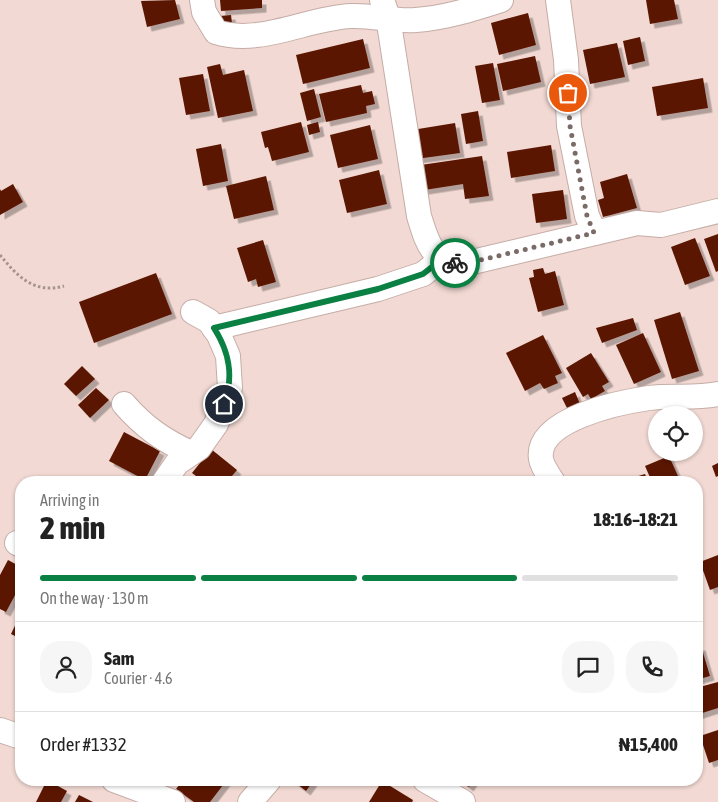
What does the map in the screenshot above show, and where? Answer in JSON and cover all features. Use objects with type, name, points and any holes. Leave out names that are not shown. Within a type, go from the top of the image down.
[{"type":"street","points":[[202,0],[204,12],[216,32],[244,37],[319,20],[385,9],[414,20],[460,13],[501,0]]},
{"type":"street","points":[[558,0],[566,60],[570,126],[587,216],[594,233]]},
{"type":"street","points":[[385,9],[419,216],[428,244],[442,259],[448,262],[464,264],[637,223],[661,225],[718,212]]},
{"type":"street","points":[[214,328],[378,289],[423,274],[442,259]]},
{"type":"street","points":[[168,476],[177,462],[199,448],[216,424],[230,388],[228,356],[209,320],[193,312]]},
{"type":"street","points":[[550,476],[541,458],[543,445],[551,432],[568,420],[650,398],[717,397]]},
{"type":"street","points":[[124,404],[144,426],[161,438],[191,453]]},
{"type":"street","points":[[0,730],[15,735]]},
{"type":"street","points":[[130,786],[173,802]]},
{"type":"street","points":[[250,802],[264,786]]},
{"type":"street","points":[[435,786],[463,802]]},
{"type":"path","points":[[0,255],[19,278],[28,284],[42,288],[64,286]]},
{"type":"building","points":[[175,0],[180,19],[147,27],[141,1]]},
{"type":"building","points":[[220,0],[262,0],[262,8],[221,11]]},
{"type":"building","points":[[646,0],[674,0],[678,19],[650,24]]},
{"type":"building","points":[[528,13],[536,45],[499,55],[491,23]]},
{"type":"building","points":[[231,15],[232,23],[221,24],[220,16]]},
{"type":"building","points":[[640,37],[645,61],[628,65],[623,41]]},
{"type":"building","points":[[363,39],[370,68],[303,84],[296,55]]},
{"type":"building","points":[[617,43],[625,77],[590,84],[583,50]]},
{"type":"building","points":[[535,56],[541,82],[503,91],[497,64]]},
{"type":"building","points":[[493,63],[500,100],[482,103],[475,66]]},
{"type":"building","points":[[220,64],[223,75],[244,70],[253,111],[218,118],[207,67]]},
{"type":"building","points":[[203,74],[210,111],[186,115],[179,78]]},
{"type":"building","points":[[703,78],[708,108],[657,116],[652,87]]},
{"type":"building","points":[[361,85],[363,93],[372,91],[375,104],[366,106],[367,113],[326,122],[319,94]]},
{"type":"building","points":[[314,89],[321,117],[307,121],[300,93]]},
{"type":"building","points":[[478,111],[483,141],[466,144],[461,114]]},
{"type":"building","points":[[301,122],[309,152],[272,161],[268,147],[265,148],[261,132]]},
{"type":"building","points":[[318,122],[320,132],[309,135],[307,125]]},
{"type":"building","points":[[455,123],[460,153],[416,159],[412,130]]},
{"type":"building","points":[[370,125],[378,159],[338,168],[330,135]]},
{"type":"building","points":[[221,144],[228,181],[203,186],[196,149]]},
{"type":"building","points":[[551,145],[555,171],[511,178],[507,152]]},
{"type":"building","points":[[482,156],[489,196],[465,199],[463,184],[418,191],[414,166]]},
{"type":"building","points":[[379,170],[387,204],[347,213],[339,180]]},
{"type":"building","points":[[627,174],[637,208],[603,217],[598,200],[604,198],[600,182]]},
{"type":"building","points":[[266,176],[274,210],[234,219],[226,186]]},
{"type":"building","points":[[13,184],[23,202],[0,215],[0,189],[1,191]]},
{"type":"building","points":[[563,190],[567,219],[536,223],[532,194]]},
{"type":"building","points":[[718,234],[718,271],[716,272],[704,239]]},
{"type":"building","points":[[695,238],[710,276],[685,285],[671,247]]},
{"type":"building","points":[[263,240],[276,282],[258,287],[256,279],[248,282],[237,248]]},
{"type":"building","points":[[543,268],[545,274],[555,271],[564,305],[538,312],[529,278],[534,277],[533,270]]},
{"type":"building","points":[[156,273],[172,314],[94,343],[79,302]]},
{"type":"building","points":[[680,312],[699,371],[672,379],[654,320]]},
{"type":"building","points":[[633,318],[637,330],[602,343],[596,328]]},
{"type":"building","points":[[643,333],[661,372],[634,384],[616,345]]},
{"type":"building","points":[[543,335],[562,373],[555,376],[558,383],[544,389],[540,383],[525,391],[506,353]]},
{"type":"building","points":[[591,353],[609,382],[602,386],[605,391],[591,399],[588,394],[583,397],[566,368]]},
{"type":"building","points":[[82,366],[95,379],[76,396],[64,384]]},
{"type":"building","points":[[96,388],[109,400],[90,418],[78,405]]},
{"type":"building","points":[[575,392],[580,404],[568,410],[562,398]]},
{"type":"building","points":[[124,432],[160,451],[147,476],[137,476],[109,461]]},
{"type":"building","points":[[211,449],[237,470],[232,476],[196,476],[192,473]]},
{"type":"building","points":[[657,461],[671,461],[678,476],[649,476],[645,466]]},
{"type":"building","points":[[718,463],[718,476],[716,477],[712,466]]},
{"type":"building","points":[[718,555],[718,587],[710,590],[703,570],[703,561]]},
{"type":"building","points":[[8,560],[15,564],[15,595],[6,612],[0,609],[0,575]]},
{"type":"building","points":[[15,626],[15,636],[11,634]]},
{"type":"building","points":[[703,653],[710,676],[703,678]]},
{"type":"building","points":[[718,682],[718,708],[703,713],[703,686]]},
{"type":"building","points":[[718,730],[718,760],[709,763],[703,745],[703,735]]},
{"type":"building","points":[[44,786],[58,786],[67,791],[61,802],[36,802]]},
{"type":"building","points":[[178,786],[222,786],[210,802],[194,802],[176,789]]},
{"type":"building","points":[[300,786],[310,786],[306,791]]},
{"type":"building","points":[[379,786],[390,786],[413,800],[412,802],[369,802]]},
{"type":"building","points":[[79,795],[93,802],[75,802]]},
{"type":"way so far","points":[[455,263],[464,264],[594,233],[587,216],[570,126],[568,93]]},
{"type":"route","points":[[224,404],[230,388],[228,356],[214,328],[378,289],[423,274],[442,259],[455,263]]}]
